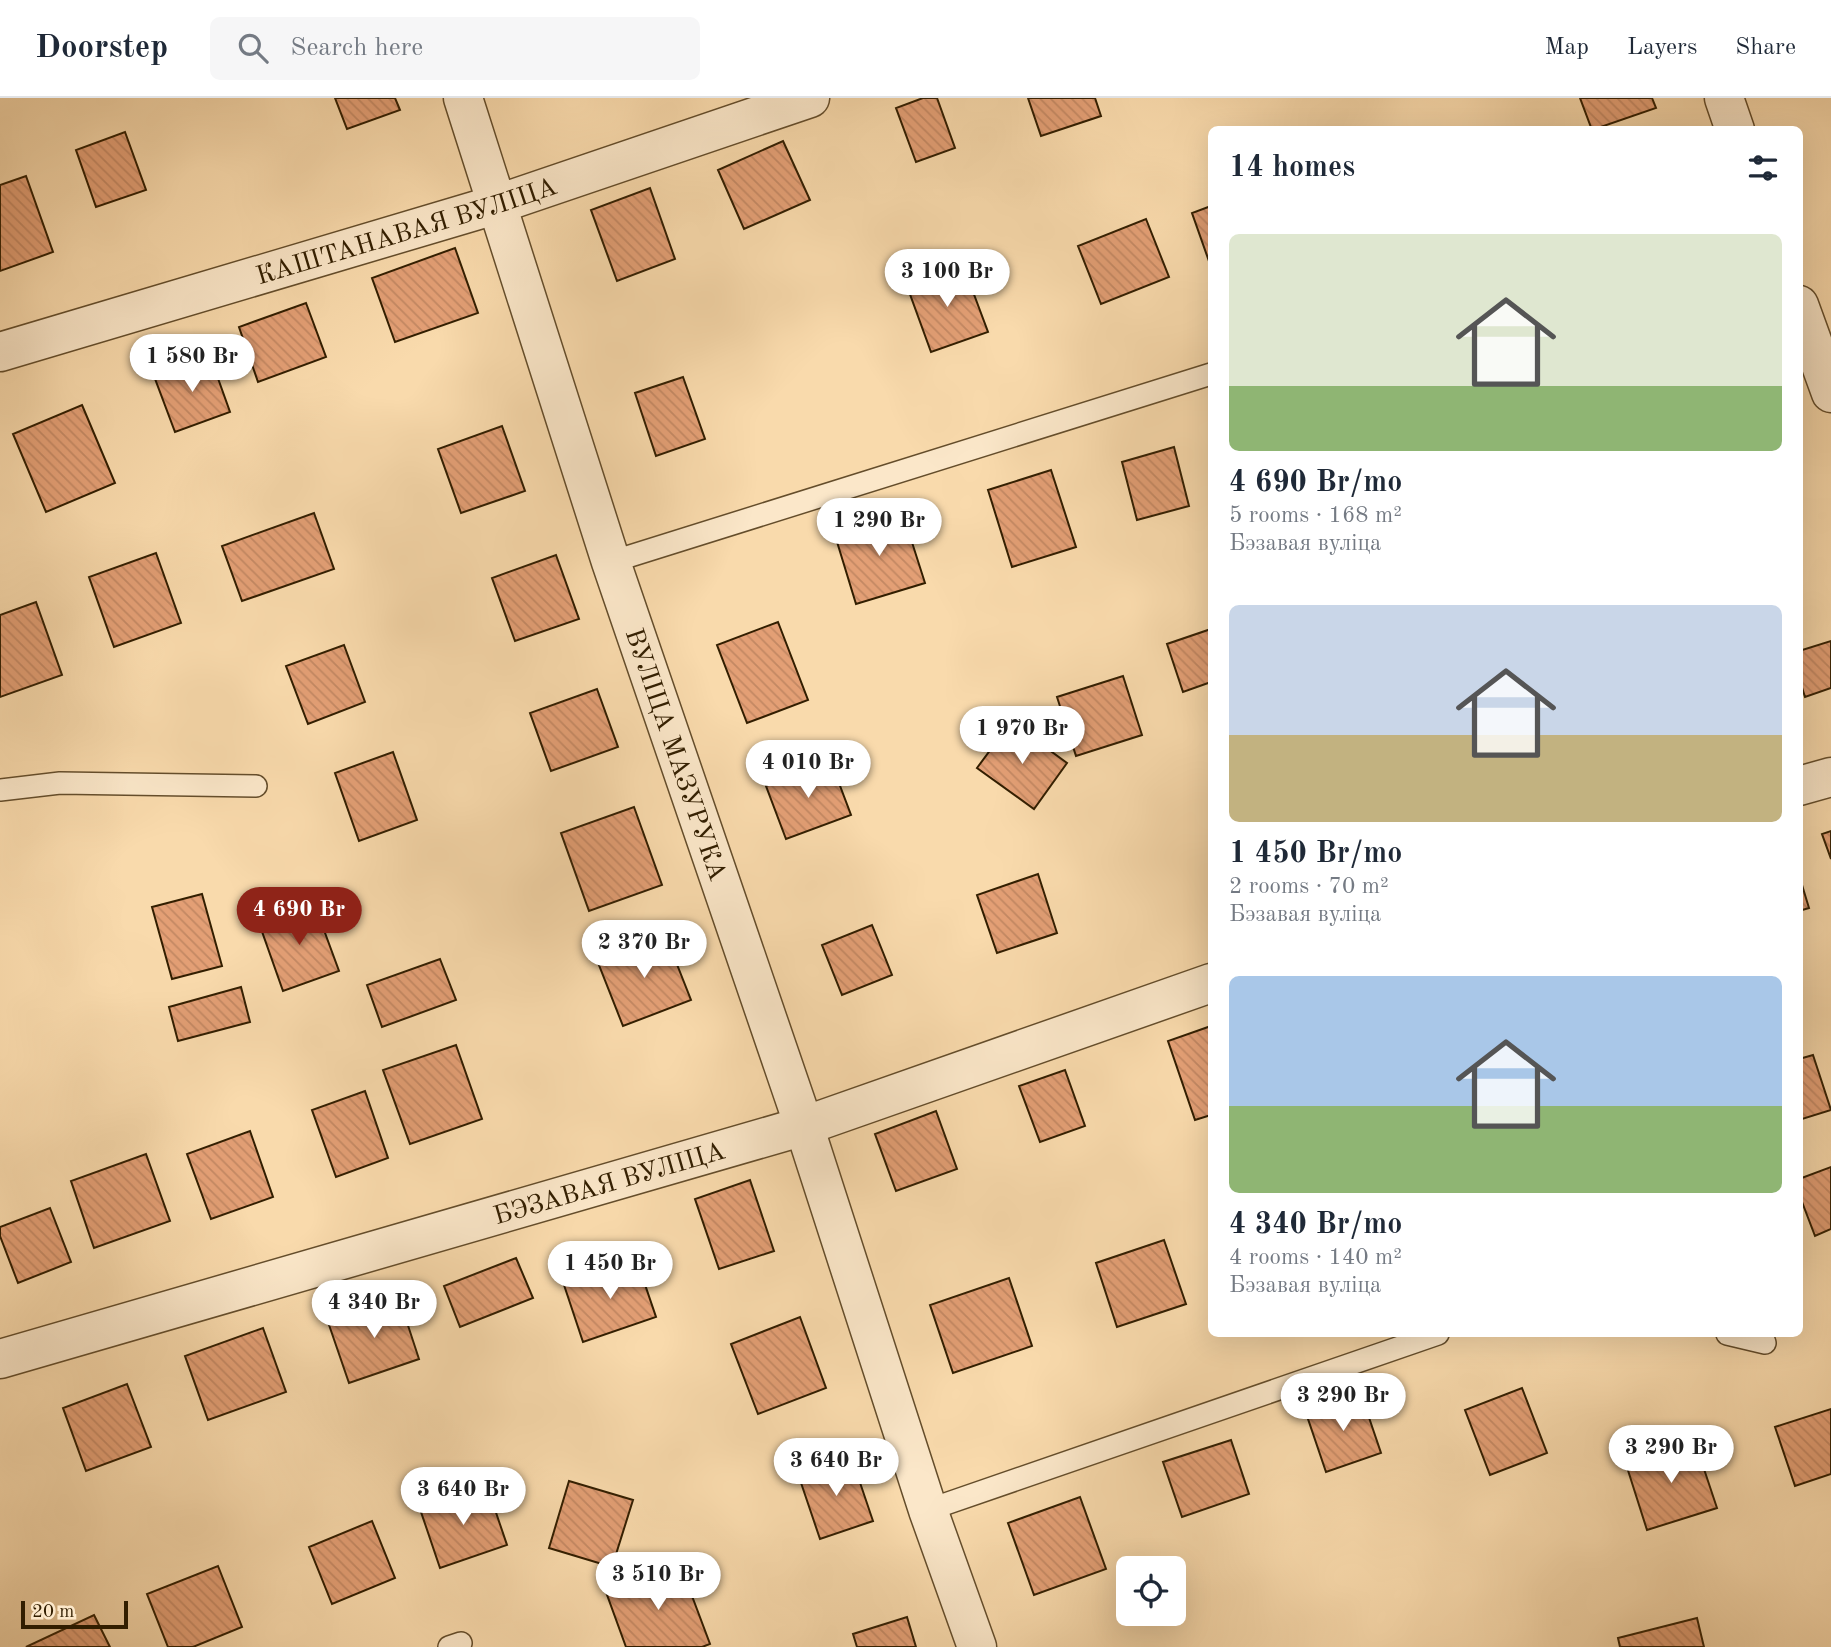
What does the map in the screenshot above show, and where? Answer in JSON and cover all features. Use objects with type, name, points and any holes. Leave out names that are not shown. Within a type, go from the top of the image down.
[{"type":"street","name":"ВУЛІЦА МАЗУРУКА","points":[[463,98],[611,562],[804,1126],[928,1510],[977,1647]]},
{"type":"street","name":"КАШТАНАВАЯ ВУЛІЦА","points":[[0,352],[498,204],[810,98]]},
{"type":"street","points":[[1724,98],[1734,126]]},
{"type":"street","points":[[1803,316],[1831,393]]},
{"type":"street","points":[[1803,785],[1831,777]]},
{"type":"street","name":"БЭЗАВАЯ ВУЛІЦА","points":[[0,1359],[804,1126],[1208,984]]},
{"type":"lane","points":[[611,562],[1208,376]]},
{"type":"lane","points":[[0,790],[60,783],[256,786]]},
{"type":"lane","points":[[928,1510],[1429,1337]]},
{"type":"lane","points":[[1740,1337],[1765,1343],[1763,1337]]},
{"type":"building","points":[[335,98],[395,98],[400,110],[347,129]]},
{"type":"building","points":[[923,98],[937,98],[955,148],[916,162],[896,108]]},
{"type":"building","points":[[1028,98],[1095,98],[1101,116],[1041,136]]},
{"type":"building","points":[[1580,98],[1652,98],[1656,108],[1604,126],[1590,126]]},
{"type":"building","points":[[125,132],[146,190],[96,207],[76,150]]},
{"type":"building","points":[[783,141],[810,200],[744,229],[718,170]]},
{"type":"building","points":[[26,176],[53,252],[0,271],[0,185]]},
{"type":"building","points":[[650,188],[675,259],[617,281],[591,210]]},
{"type":"building","points":[[1208,207],[1208,258],[1192,213]]},
{"type":"building","points":[[1146,219],[1169,277],[1101,304],[1078,246]]},
{"type":"building","points":[[455,248],[478,313],[395,342],[372,278]]},
{"type":"building","points":[[963,265],[988,332],[931,352],[907,286]]},
{"type":"building","points":[[306,303],[326,357],[258,382],[239,327]]},
{"type":"building","points":[[210,356],[230,412],[175,432],[154,376]]},
{"type":"building","points":[[683,377],[705,439],[656,456],[635,393]]},
{"type":"building","points":[[82,405],[115,483],[46,512],[13,434]]},
{"type":"building","points":[[502,426],[525,491],[461,513],[438,449]]},
{"type":"building","points":[[1174,447],[1189,506],[1137,520],[1122,462]]},
{"type":"building","points":[[1051,470],[1076,547],[1012,567],[988,490]]},
{"type":"building","points":[[902,511],[925,583],[856,604],[834,532]]},
{"type":"building","points":[[314,513],[334,569],[242,601],[222,546]]},
{"type":"building","points":[[156,553],[181,623],[114,647],[89,577]]},
{"type":"building","points":[[556,555],[579,619],[515,641],[492,578]]},
{"type":"building","points":[[36,602],[62,675],[0,697],[0,615]]},
{"type":"building","points":[[778,622],[808,700],[747,723],[717,645]]},
{"type":"building","points":[[1208,630],[1208,683],[1183,692],[1167,644]]},
{"type":"building","points":[[1831,641],[1831,688],[1805,697],[1803,650]]},
{"type":"building","points":[[344,645],[365,702],[308,724],[286,666]]},
{"type":"building","points":[[1123,676],[1142,735],[1076,756],[1057,697]]},
{"type":"building","points":[[597,689],[618,747],[551,771],[530,713]]},
{"type":"building","points":[[1011,722],[1067,763],[1034,809],[977,768]]},
{"type":"building","points":[[393,752],[417,820],[359,841],[335,773]]},
{"type":"building","points":[[831,762],[851,815],[786,839],[766,786]]},
{"type":"building","points":[[634,807],[662,885],[589,911],[561,833]]},
{"type":"building","points":[[1831,831],[1831,859],[1822,834]]},
{"type":"building","points":[[1038,874],[1057,933],[997,953],[977,895]]},
{"type":"building","points":[[1803,888],[1809,908],[1803,910]]},
{"type":"building","points":[[202,894],[222,966],[172,979],[152,907]]},
{"type":"building","points":[[314,903],[339,971],[283,991],[259,923]]},
{"type":"building","points":[[872,925],[892,975],[842,995],[822,945]]},
{"type":"building","points":[[665,934],[691,1000],[623,1026],[597,960]]},
{"type":"building","points":[[440,959],[456,1000],[382,1027],[367,985]]},
{"type":"building","points":[[241,987],[250,1022],[178,1041],[169,1007]]},
{"type":"building","points":[[1208,1027],[1208,1116],[1195,1120],[1168,1041]]},
{"type":"building","points":[[456,1045],[482,1119],[410,1144],[383,1070]]},
{"type":"building","points":[[1813,1055],[1831,1110],[1803,1119],[1803,1058]]},
{"type":"building","points":[[1065,1070],[1085,1126],[1040,1142],[1019,1086]]},
{"type":"building","points":[[365,1091],[388,1158],[336,1177],[312,1110]]},
{"type":"building","points":[[936,1111],[957,1169],[896,1191],[875,1134]]},
{"type":"building","points":[[250,1131],[273,1197],[211,1219],[187,1154]]},
{"type":"building","points":[[146,1154],[170,1221],[94,1248],[71,1181]]},
{"type":"building","points":[[1831,1167],[1831,1229],[1815,1236],[1803,1204],[1803,1178]]},
{"type":"building","points":[[750,1180],[774,1251],[719,1269],[695,1199]]},
{"type":"building","points":[[50,1208],[71,1262],[18,1283],[0,1236],[0,1227]]},
{"type":"building","points":[[1164,1240],[1186,1304],[1117,1327],[1096,1263]]},
{"type":"building","points":[[516,1258],[533,1298],[460,1327],[444,1286]]},
{"type":"building","points":[[637,1261],[656,1317],[583,1342],[564,1285]]},
{"type":"building","points":[[1009,1278],[1032,1346],[953,1373],[930,1305]]},
{"type":"building","points":[[399,1298],[419,1359],[349,1383],[328,1322]]},
{"type":"building","points":[[800,1317],[826,1388],[758,1414],[731,1344]]},
{"type":"building","points":[[263,1328],[286,1392],[208,1420],[185,1356]]},
{"type":"building","points":[[127,1384],[151,1447],[86,1471],[63,1408]]},
{"type":"building","points":[[1522,1388],[1547,1453],[1490,1475],[1465,1410]]},
{"type":"building","points":[[1361,1394],[1381,1453],[1326,1472],[1306,1413]]},
{"type":"building","points":[[1831,1409],[1831,1474],[1795,1486],[1775,1427]]},
{"type":"building","points":[[1694,1439],[1717,1508],[1647,1530],[1625,1461]]},
{"type":"building","points":[[1231,1440],[1249,1494],[1182,1517],[1163,1462]]},
{"type":"building","points":[[851,1456],[873,1521],[820,1539],[798,1474]]},
{"type":"building","points":[[569,1481],[633,1500],[612,1567],[549,1548]]},
{"type":"building","points":[[487,1486],[507,1545],[440,1568],[420,1509]]},
{"type":"building","points":[[1080,1497],[1106,1569],[1034,1595],[1008,1523]]},
{"type":"building","points":[[372,1521],[395,1578],[332,1604],[309,1547]]},
{"type":"building","points":[[680,1564],[710,1644],[702,1647],[626,1647],[606,1592]]},
{"type":"building","points":[[218,1566],[242,1627],[193,1647],[168,1647],[147,1594]]},
{"type":"building","points":[[94,1615],[110,1647],[26,1647]]},
{"type":"building","points":[[907,1617],[916,1647],[857,1647],[853,1634]]},
{"type":"building","points":[[1697,1618],[1704,1647],[1620,1647],[1618,1638]]}]
